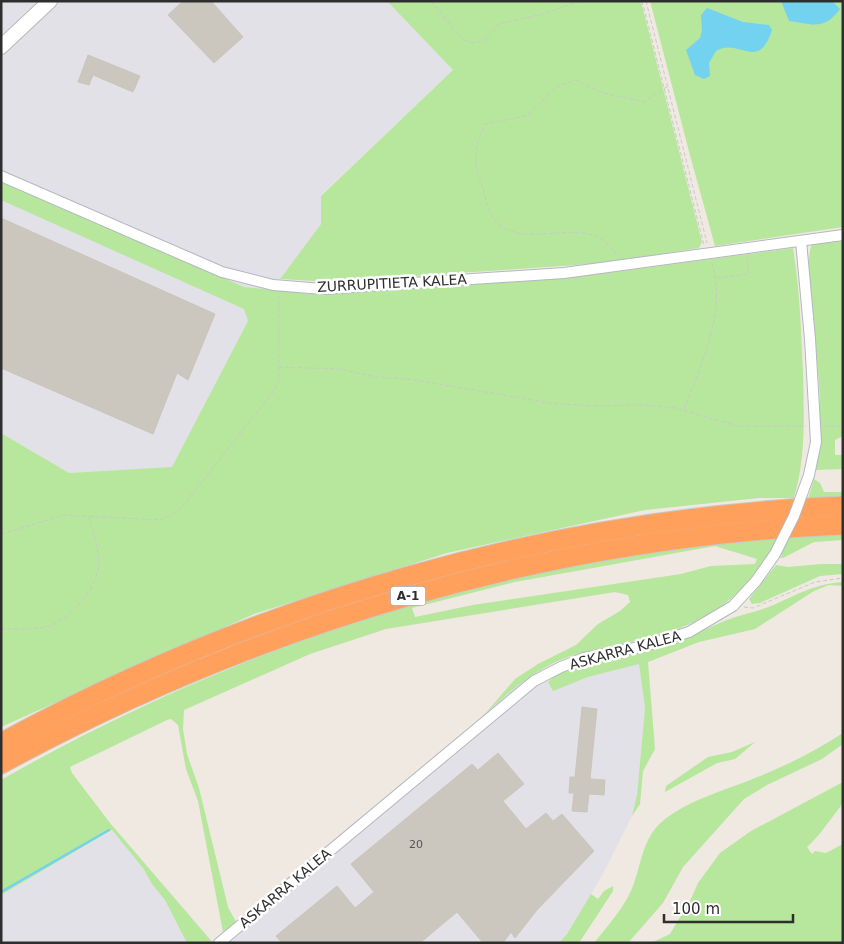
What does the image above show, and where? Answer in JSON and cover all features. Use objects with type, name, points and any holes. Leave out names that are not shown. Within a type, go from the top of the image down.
[{"type":"highway","name":"A-1","points":[[1,743],[112,686],[174,658],[300,610],[383,584],[512,550],[602,532],[706,516],[843,506]]},
{"type":"highway","name":"A-1","points":[[1,764],[77,724],[178,678],[303,629],[398,599],[513,569],[607,550],[706,536],[794,527],[843,525]]},
{"type":"street","points":[[1,47],[50,1]]},
{"type":"street","name":"ZURRUPITIETA KALEA","points":[[1,176],[222,272],[281,285],[323,289],[564,273],[627,266],[707,250],[746,249],[843,235]]},
{"type":"street","name":"ASKARRA KALEA","points":[[220,943],[534,681],[584,658],[645,646],[689,632],[733,606],[756,581],[775,554],[794,516],[809,475],[816,442],[810,339],[801,241]]},
{"type":"path","points":[[431,1],[463,40],[474,44],[485,40],[498,24],[543,14],[580,1]]},
{"type":"path","points":[[642,1],[716,278],[718,295],[705,353],[684,411]]},
{"type":"path","points":[[646,1],[707,250]]},
{"type":"path","points":[[627,266],[601,239],[587,233],[536,235],[507,229],[492,216],[476,169],[475,146],[485,124],[526,116],[558,86],[575,80],[603,93],[644,102],[668,86]]},
{"type":"path","points":[[716,278],[749,274],[746,249]]},
{"type":"path","points":[[1,534],[64,515],[158,520],[172,515],[205,480],[273,392],[279,381],[281,285]]},
{"type":"path","points":[[278,367],[341,369],[375,377],[410,379],[550,402],[590,406],[646,405],[684,411],[737,426],[843,426]]},
{"type":"path","points":[[1,629],[50,626],[72,613],[85,596],[98,569],[97,550],[89,516]]},
{"type":"path","points":[[733,606],[753,608],[815,582],[843,578]]},
{"type":"shaded area","points":[[1,1],[387,1],[453,70],[321,195],[321,224],[248,321],[172,468],[69,473],[1,433]]},
{"type":"shaded area","points":[[639,664],[645,708],[637,795],[632,816],[603,874],[567,934],[559,943],[1,943],[1,895],[115,829],[212,941],[460,736],[516,685],[541,670],[553,690],[588,677]]},
{"type":"green space","points":[[387,1],[641,1],[702,242],[699,248],[604,263],[331,282],[280,279],[321,224],[321,196],[453,70]]},
{"type":"green space","points":[[650,1],[843,1],[843,227],[715,246]]},
{"type":"green space","points":[[1,181],[244,287],[312,294],[607,273],[793,248],[800,311],[804,405],[801,467],[794,498],[759,498],[645,510],[447,553],[254,614],[1,727],[1,433],[69,473],[172,467],[248,321],[244,309],[1,200]]},
{"type":"green space","points":[[843,238],[843,436],[835,440],[835,455],[843,455],[843,469],[816,470],[820,393],[810,290],[809,256],[811,247],[816,242]]},
{"type":"green space","points":[[814,479],[820,483],[824,492],[843,492],[843,498],[808,499]]},
{"type":"green space","points":[[843,532],[843,540],[814,542],[783,558],[780,558],[782,555],[773,550],[745,586],[712,612],[694,622],[654,637],[584,652],[556,662],[523,682],[484,715],[515,679],[538,664],[576,645],[598,624],[620,611],[630,602],[628,595],[615,592],[386,629],[310,654],[184,710],[183,729],[187,754],[199,788],[228,907],[236,922],[223,932],[198,801],[186,769],[178,725],[171,719],[167,720],[70,767],[72,773],[110,823],[212,942],[210,943],[187,943],[165,900],[152,884],[143,868],[112,830],[1,895],[1,780],[131,712],[198,682],[266,654],[405,606],[547,570],[657,550]],"holes":[[[715,546],[757,559],[755,564],[711,566],[681,574],[473,605],[415,617],[412,608],[515,582]]]},
{"type":"green space","points":[[843,564],[843,574],[820,576],[760,603],[752,604],[749,599],[776,565],[788,567]]},
{"type":"green space","points":[[843,582],[843,586],[829,585],[814,591],[755,629],[699,642],[648,662],[655,749],[643,771],[640,804],[632,816],[637,795],[645,708],[639,664],[588,677],[553,691],[548,682],[558,674],[581,663],[656,649],[814,588]]},
{"type":"green space","points":[[843,733],[843,744],[822,759],[767,785],[744,799],[683,867],[663,903],[628,943],[594,943],[627,899],[646,845],[652,833],[661,823],[672,814],[699,799],[778,768],[811,752]]},
{"type":"green space","points":[[755,742],[735,759],[717,763],[665,792],[666,786],[708,757],[732,752]]},
{"type":"green space","points":[[843,782],[843,803],[818,836],[807,847],[812,854],[815,851],[826,853],[843,844],[843,943],[651,943],[670,934],[690,901],[698,883],[720,853],[751,831]]},
{"type":"green space","points":[[613,886],[613,891],[579,943],[559,943],[567,934],[591,894],[598,899],[604,891]]},
{"type":"water","points":[[781,1],[832,1],[840,9],[829,21],[823,23],[789,21]]},
{"type":"water","points":[[707,8],[743,22],[769,25],[772,30],[767,43],[761,49],[754,52],[733,48],[716,51],[709,63],[710,76],[704,79],[695,75],[686,50],[700,38],[702,31],[701,15]]},
{"type":"building","points":[[183,1],[211,1],[243,37],[214,63],[168,15]]},
{"type":"building","points":[[88,55],[140,76],[133,92],[93,75],[89,85],[78,82]]},
{"type":"building","points":[[1,218],[215,314],[188,380],[177,373],[153,434],[1,368]]},
{"type":"building","points":[[582,707],[597,709],[590,779],[605,780],[604,795],[589,794],[587,812],[572,811],[574,793],[569,793],[570,777],[575,777]]},
{"type":"building","points":[[498,753],[524,784],[503,801],[526,829],[546,813],[553,821],[562,814],[594,851],[537,910],[515,938],[511,932],[503,943],[483,943],[457,912],[420,943],[282,943],[276,936],[337,886],[355,908],[374,892],[351,864],[472,764],[478,770]]},
{"type":"waterway","points":[[1,892],[109,830]]}]
